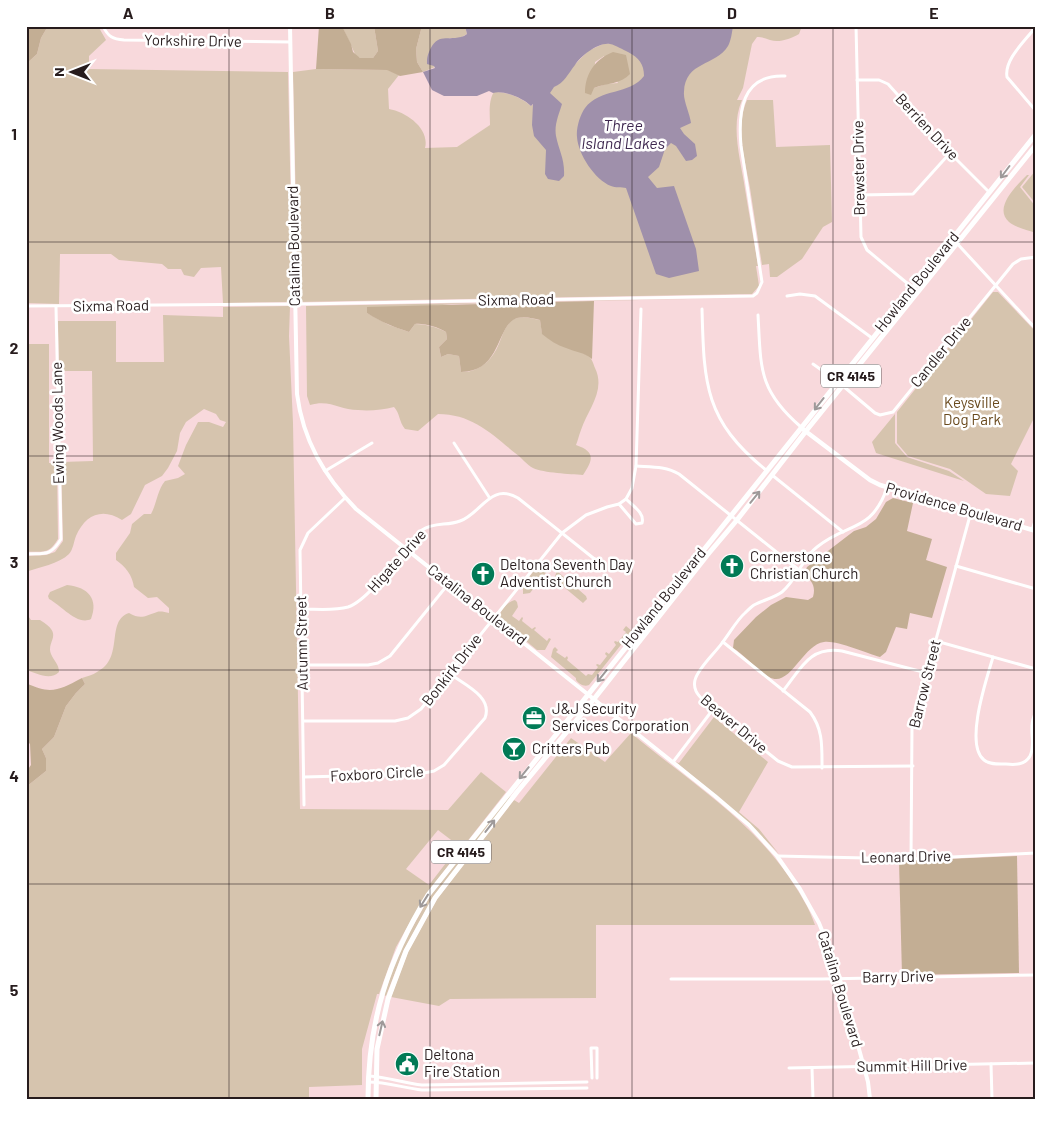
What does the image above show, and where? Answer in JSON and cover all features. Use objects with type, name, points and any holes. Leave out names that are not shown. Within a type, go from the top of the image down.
[{"type":"main road","name":"Howland Boulevard","points":[[368,1099],[370,1048],[380,998],[398,948],[414,917],[442,876],[1036,134]]},
{"type":"main road","name":"Howland Boulevard","points":[[376,1099],[377,1049],[388,999],[406,951],[422,919],[439,892],[1036,145]]},
{"type":"main road","name":"Providence Boulevard","points":[[801,427],[870,480],[887,488],[1034,530]]},
{"type":"street","name":"Yorkshire Drive","points":[[103,26],[106,34],[113,39],[124,40],[290,42]]},
{"type":"street","name":"Catalina Boulevard","points":[[290,26],[297,394],[299,410],[308,442],[325,472],[356,509],[673,762],[749,825],[777,856],[800,889],[819,923],[829,946],[864,1067],[870,1099]]},
{"type":"street","name":"Brewster Drive","points":[[856,26],[863,243],[867,250],[913,288]]},
{"type":"street","points":[[1030,26],[1035,30],[1011,58],[1006,70],[1007,77],[1036,112]]},
{"type":"street","name":"Sixma Road","points":[[26,306],[295,304],[753,296],[762,282],[741,146],[740,109],[746,95],[758,82],[773,76],[785,76]]},
{"type":"street","name":"Berrien Drive","points":[[857,80],[879,80],[888,84],[950,153],[990,192]]},
{"type":"street","points":[[860,195],[913,194],[950,153]]},
{"type":"street","points":[[952,238],[1036,330]]},
{"type":"street","name":"Candler Drive","points":[[843,386],[875,413],[880,415],[893,412],[1013,264],[1021,259],[1036,257]]},
{"type":"street","points":[[787,296],[800,294],[815,296],[872,338]]},
{"type":"street","name":"Ewing Woods Lane","points":[[26,554],[46,554],[54,551],[61,539],[56,307]]},
{"type":"street","name":"Bonkirk Drive","points":[[304,721],[395,721],[408,718],[421,709],[562,533],[586,515],[620,504],[626,498],[632,488],[636,466],[641,309]]},
{"type":"street","points":[[702,309],[705,376],[715,408],[736,443],[766,470]]},
{"type":"street","points":[[758,315],[760,362],[765,381],[774,399],[801,427]]},
{"type":"street","points":[[813,364],[837,381]]},
{"type":"street","points":[[325,472],[372,443]]},
{"type":"street","points":[[454,443],[489,497],[500,494],[513,495],[602,565]]},
{"type":"street","points":[[636,466],[672,470],[800,570]]},
{"type":"street","points":[[772,476],[843,532]]},
{"type":"street","name":"Beaver Drive","points":[[887,488],[876,512],[856,526],[815,548],[782,592],[755,605],[744,613],[698,673],[695,680],[696,692],[703,700],[778,761],[792,767],[913,766]]},
{"type":"street","name":"Higate Drive","points":[[302,609],[340,609],[355,604],[369,593],[422,530],[430,525],[462,521],[489,497]]},
{"type":"street","name":"Autumn Street","points":[[304,805],[300,550],[308,533],[345,498]]},
{"type":"street","points":[[620,504],[636,524],[642,523],[641,514],[626,498]]},
{"type":"street","name":"Barrow Street","points":[[911,859],[912,727],[971,512]]},
{"type":"street","points":[[1034,530],[1036,518]]},
{"type":"street","points":[[956,566],[1036,589]]},
{"type":"street","points":[[303,665],[368,665],[378,663],[390,656],[448,583]]},
{"type":"street","points":[[936,641],[1036,669]]},
{"type":"street","points":[[723,642],[810,712],[816,720],[822,738],[822,768]]},
{"type":"street","points":[[783,691],[809,659],[820,651],[829,649],[926,673]]},
{"type":"street","points":[[993,657],[977,715],[977,747],[980,756],[992,764],[1017,765],[1028,759],[1032,748],[1032,726],[1036,711]]},
{"type":"street","name":"Foxboro Circle","points":[[304,777],[419,774],[434,771],[444,765],[480,726],[487,714],[487,706],[482,697],[450,674]]},
{"type":"street","points":[[673,762],[714,708]]},
{"type":"street","name":"Leonard Drive","points":[[777,856],[911,859],[1036,853]]},
{"type":"street","name":"Barry Drive","points":[[670,979],[1036,975]]},
{"type":"street","points":[[592,1078],[591,1048],[597,1048],[597,1078]]},
{"type":"street","name":"Summit Hill Drive","points":[[789,1068],[1036,1063]]},
{"type":"street","points":[[991,1064],[992,1099]]},
{"type":"street","points":[[812,1068],[813,1099]]},
{"type":"street","points":[[368,1079],[422,1085],[587,1082]]},
{"type":"street","points":[[376,1079],[422,1090],[587,1088]]},
{"type":"street","points":[[524,1083],[524,1089]]},
{"type":"green space","points":[[48,26],[98,26],[106,40],[89,56],[89,69],[288,72],[293,302],[223,303],[221,267],[201,268],[194,277],[184,275],[181,269],[168,269],[162,264],[119,260],[111,254],[60,254],[59,304],[26,303],[26,64],[37,54],[41,38]]},
{"type":"green space","points":[[342,26],[374,26],[378,51],[373,58],[360,58],[356,56]]},
{"type":"green space","points":[[422,26],[465,26],[467,34],[460,38],[449,38],[435,67],[423,72],[417,62],[416,49]]},
{"type":"green space","points":[[728,26],[802,26],[799,34],[784,40],[773,41],[757,37],[752,44],[743,88],[737,100],[742,100],[737,121],[738,144],[758,266],[756,266],[759,286],[752,294],[298,302],[293,72],[316,69],[388,70],[399,75],[388,89],[389,109],[403,114],[416,122],[424,134],[425,148],[457,147],[490,125],[490,104],[494,92],[514,96],[531,106],[549,91],[588,51],[605,43],[640,48],[663,153],[668,145],[681,135],[672,88]],"holes":[[[604,56],[618,83],[594,88],[595,62]]]},
{"type":"green space","points":[[747,100],[773,100],[776,147],[830,145],[832,222],[823,227],[802,259],[777,277],[770,277],[769,264],[762,265],[742,144],[743,110]]},
{"type":"green space","points":[[1036,170],[1036,204],[1022,187]]},
{"type":"green space","points":[[1029,175],[1020,187],[1036,207],[1036,233],[1009,222],[1004,210],[1008,197]]},
{"type":"green space","name":"Keysville Dog Park","points":[[993,292],[998,292],[1036,332],[1036,414],[1011,464],[1018,471],[1010,496],[986,494],[950,469],[908,456],[897,443],[897,412]]},
{"type":"green space","points":[[736,298],[452,304],[367,313],[389,325],[409,332],[415,324],[431,326],[446,332],[447,339],[439,347],[441,357],[448,354],[459,356],[461,372],[472,371],[486,363],[496,350],[509,323],[520,317],[540,320],[542,333],[548,338],[589,356],[598,376],[598,384],[595,400],[584,422],[576,445],[587,451],[591,457],[583,475],[550,472],[533,468],[489,432],[461,417],[438,414],[418,431],[405,429],[394,407],[381,410],[352,410],[323,403],[310,405],[307,396],[306,306]]},
{"type":"green space","points":[[290,306],[289,336],[293,423],[300,809],[448,810],[481,772],[506,792],[426,894],[396,947],[379,994],[377,994],[362,1049],[362,1085],[309,1087],[309,1099],[26,1099],[26,787],[46,771],[46,758],[42,749],[54,737],[66,706],[85,684],[82,678],[97,672],[105,666],[110,658],[118,624],[122,617],[129,613],[140,617],[158,612],[169,613],[169,608],[157,597],[148,598],[134,587],[128,572],[116,560],[116,553],[130,533],[132,524],[144,514],[151,514],[165,481],[185,474],[178,466],[198,422],[209,422],[223,427],[226,422],[220,420],[216,414],[204,409],[186,422],[180,433],[177,451],[168,468],[162,476],[145,485],[131,514],[122,520],[108,514],[95,515],[89,518],[76,536],[69,554],[54,563],[26,572],[26,556],[46,555],[55,552],[63,541],[61,462],[93,461],[92,371],[59,371],[58,321],[116,321],[116,362],[164,362],[163,315],[223,317],[223,307]],"holes":[[[438,830],[459,846],[429,885],[406,869]]]},
{"type":"green space","points":[[26,344],[49,344],[49,463],[57,463],[58,539],[51,548],[41,552],[26,552]]},
{"type":"green space","points":[[895,414],[895,443],[907,457],[949,471],[964,481],[876,453],[872,442]]},
{"type":"green space","points":[[545,562],[550,567],[548,570],[530,593],[523,594],[523,585],[539,564]]},
{"type":"green space","points":[[557,571],[586,596],[587,599],[583,603],[559,583],[560,580],[555,576]]},
{"type":"green space","points":[[67,585],[81,588],[90,595],[94,606],[91,619],[80,620],[49,599],[50,592]]},
{"type":"green space","points":[[515,600],[518,607],[512,616],[519,621],[522,617],[522,621],[532,629],[535,627],[534,630],[547,641],[549,638],[551,639],[545,650],[537,650],[499,619],[504,607]]},
{"type":"green space","points":[[26,613],[31,620],[40,620],[52,630],[53,637],[50,649],[59,669],[59,672],[55,675],[43,676],[26,670]]},
{"type":"green space","points":[[626,626],[632,631],[587,686],[579,683],[576,678],[551,657],[555,647],[558,650],[556,652],[565,658],[567,656],[567,660],[586,676],[588,674],[592,675],[598,667],[596,665],[600,665],[607,656],[606,652],[609,654],[616,645],[614,642],[618,642],[626,632],[623,630]]},
{"type":"green space","points":[[714,717],[768,762],[739,812],[759,829],[779,854],[750,824],[676,762],[679,763]]},
{"type":"green space","points":[[631,733],[715,800],[754,835],[789,877],[807,906],[815,925],[596,925],[596,998],[450,999],[439,1006],[391,997],[408,952],[437,899],[514,800],[519,803],[571,738],[605,762]]},
{"type":"green space","points":[[509,795],[511,797],[433,897],[404,950],[386,996],[384,995],[400,949],[430,896]]},
{"type":"shaded area","points":[[26,26],[48,26],[41,38],[37,54],[26,64]]},
{"type":"shaded area","points":[[319,26],[342,26],[353,52],[360,58],[373,58],[378,51],[374,26],[422,26],[416,49],[417,62],[423,72],[400,76],[387,70],[316,69]]},
{"type":"shaded area","points":[[613,52],[626,55],[630,74],[618,82],[594,88],[591,95],[585,93],[585,86],[592,68],[601,59]]},
{"type":"shaded area","points":[[594,301],[592,359],[583,353],[559,345],[547,338],[542,334],[540,320],[520,317],[510,322],[497,348],[484,365],[474,370],[461,372],[459,356],[448,354],[441,357],[439,347],[447,339],[446,332],[439,328],[415,324],[409,332],[367,313],[367,307]]},
{"type":"shaded area","points":[[893,498],[913,503],[907,531],[932,539],[926,560],[947,567],[932,618],[910,613],[907,629],[896,627],[886,652],[880,657],[851,647],[824,642],[809,650],[790,672],[776,679],[764,674],[733,648],[734,640],[756,617],[771,605],[786,597],[808,600],[813,597],[813,584],[804,574],[807,567],[854,531],[866,527],[876,519],[886,502]]},
{"type":"shaded area","points":[[82,678],[85,684],[66,706],[54,737],[42,749],[46,758],[46,771],[26,787],[26,772],[31,765],[30,744],[26,740],[26,683],[42,689],[55,690]]},
{"type":"shaded area","points":[[1017,856],[1019,973],[902,975],[899,861]]},
{"type":"water","name":"Three Island Lakes","points":[[465,26],[733,26],[729,44],[723,52],[695,69],[686,82],[684,95],[691,123],[680,128],[695,144],[697,156],[692,160],[686,161],[676,146],[671,143],[665,149],[659,167],[648,177],[657,188],[674,186],[696,249],[699,271],[669,278],[656,274],[626,188],[613,187],[605,183],[588,166],[580,151],[577,133],[585,108],[599,97],[638,82],[644,76],[642,65],[638,59],[615,45],[600,45],[590,50],[581,58],[563,81],[554,87],[550,93],[562,104],[557,120],[556,132],[563,160],[564,176],[559,181],[548,179],[545,174],[546,150],[534,136],[532,125],[533,104],[531,106],[518,98],[497,92],[489,91],[477,96],[444,96],[432,90],[423,72],[435,68],[427,64],[427,58],[432,46],[436,41],[443,38],[464,36],[467,34]]},
{"type":"place","name":"Cornerstone Christian Church","points":[[732,566]]},
{"type":"place","name":"Deltona Seventh Day Adventist Church","points":[[483,574]]},
{"type":"place","name":"J&J Security Services Corporation","points":[[534,718]]},
{"type":"place","name":"Critters Pub","points":[[514,749]]},
{"type":"place","name":"Deltona Fire Station","points":[[407,1064]]}]
